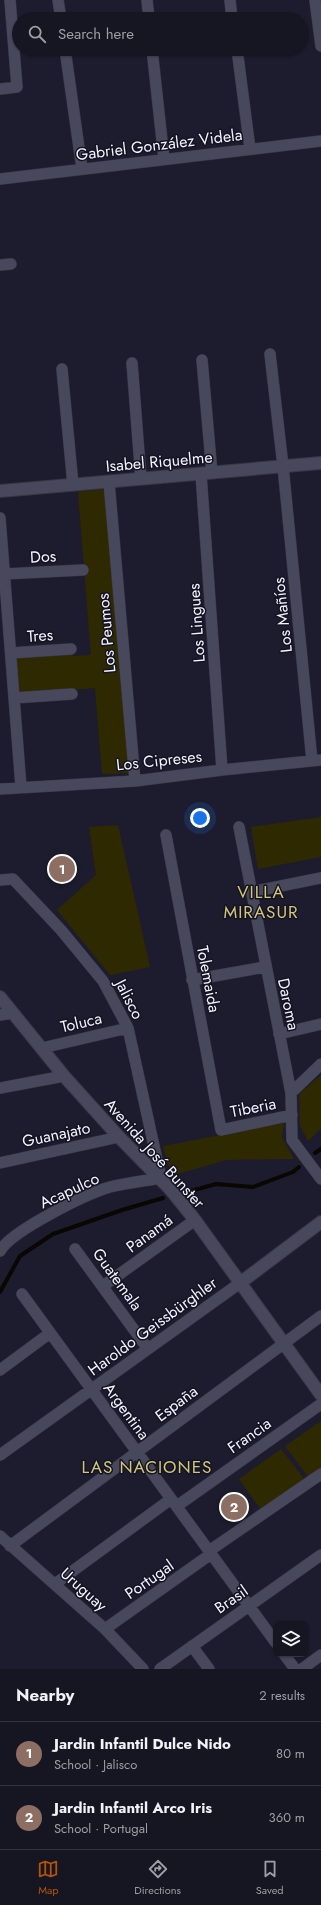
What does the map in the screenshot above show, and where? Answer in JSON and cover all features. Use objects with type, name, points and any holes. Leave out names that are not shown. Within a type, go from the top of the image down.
[{"type":"street","points":[[10,0],[12,25]]},
{"type":"street","points":[[58,0],[60,12]]},
{"type":"street","points":[[147,0],[148,12]]},
{"type":"street","points":[[230,0],[231,12]]},
{"type":"street","points":[[315,0],[321,46]]},
{"type":"street","points":[[0,89],[17,87],[15,56]]},
{"type":"street","points":[[66,56],[82,169]]},
{"type":"street","points":[[153,56],[164,160]]},
{"type":"street","points":[[238,56],[250,150]]},
{"type":"street","name":"Gabriel González Videla","points":[[0,179],[321,141]]},
{"type":"street","name":"Los Mañíos","points":[[270,354],[317,760]]},
{"type":"street","name":"Los Lingues","points":[[202,360],[222,770]]},
{"type":"street","points":[[132,363],[141,479]]},
{"type":"street","points":[[62,369],[73,485]]},
{"type":"street","name":"Isabel Riquelme","points":[[0,491],[321,463]]},
{"type":"street","name":"Los Peumos","points":[[109,482],[135,781]]},
{"type":"street","points":[[0,518],[21,787]]},
{"type":"street","name":"Dos","points":[[4,574],[83,570]]},
{"type":"street","name":"Tres","points":[[11,653],[72,649]]},
{"type":"street","points":[[14,698],[72,694]]},
{"type":"street","name":"Los Cipreses","points":[[0,789],[135,781],[317,760]]},
{"type":"street","name":"Daroma","points":[[239,827],[265,967],[291,1093],[292,1140],[321,1179]]},
{"type":"street","name":"Tolemaida","points":[[166,835],[221,1130]]},
{"type":"street","points":[[251,892],[321,878]]},
{"type":"street","name":"Jalisco","points":[[0,880],[13,879],[61,930],[103,981],[128,1028],[161,1178]]},
{"type":"street","points":[[192,980],[265,967]]},
{"type":"street","name":"Avenida José Bunster","points":[[0,997],[64,1076],[120,1137],[161,1178],[195,1220],[321,1395]]},
{"type":"street","points":[[0,1015],[13,1013]]},
{"type":"street","points":[[279,1034],[321,1024]]},
{"type":"street","name":"Toluca","points":[[42,1048],[128,1028]]},
{"type":"street","points":[[291,1093],[321,1064]]},
{"type":"street","points":[[0,1088],[64,1076]]},
{"type":"street","name":"Tiberia","points":[[221,1130],[292,1115]]},
{"type":"street","name":"Guanajato","points":[[0,1163],[120,1137]]},
{"type":"street","name":"Acapulco","points":[[1,1245],[30,1226],[73,1203],[109,1188],[161,1178]]},
{"type":"street","name":"Panamá","points":[[103,1286],[195,1220]]},
{"type":"street","name":"Haroldo Geissbürghler","points":[[0,1455],[240,1283],[321,1222]]},
{"type":"street","name":"Guatemala","points":[[75,1249],[148,1349]]},
{"type":"street","name":"Argentina","points":[[22,1294],[273,1639]]},
{"type":"street","name":"España","points":[[10,1546],[321,1316]]},
{"type":"street","points":[[0,1370],[50,1333]]},
{"type":"street","name":"Francia","points":[[55,1584],[174,1502],[321,1404]]},
{"type":"street","name":"Portugal","points":[[105,1629],[321,1474]]},
{"type":"street","name":"Uruguay","points":[[0,1536],[105,1629],[143,1669]]},
{"type":"street","name":"Brasil","points":[[160,1669],[321,1554]]},
{"type":"street","points":[[192,1646],[208,1669]]},
{"type":"street","points":[[302,1669],[321,1655]]},
{"type":"street","points":[[286,1657],[295,1669]]},
{"type":"shaded area","points":[[105,489],[131,773],[102,774],[95,688],[20,694],[16,656],[73,652],[73,656],[91,655],[78,492]]},
{"type":"shaded area","points":[[321,817],[321,857],[258,869],[251,827]]},
{"type":"shaded area","points":[[118,825],[150,967],[110,975],[57,910],[96,875],[89,827]]},
{"type":"shaded area","points":[[321,1075],[321,1129],[308,1141],[300,1126],[299,1094]]},
{"type":"shaded area","points":[[284,1123],[282,1137],[294,1159],[226,1160],[174,1175],[168,1165],[163,1146]]},
{"type":"shaded area","points":[[321,1421],[321,1470],[309,1478],[285,1446]]},
{"type":"shaded area","points":[[281,1449],[305,1480],[262,1511],[239,1479]]},
{"type":"waterway","points":[[315,1153],[321,1149]]},
{"type":"waterway","points":[[187,1192],[216,1184],[253,1187],[293,1172],[299,1167]]},
{"type":"waterway","points":[[0,1292],[20,1256],[53,1234],[122,1210],[163,1198]]},
{"type":"place","name":"Jardin Infantil Dulce Nido","points":[[62,869]]},
{"type":"place","name":"Jardin Infantil Arco Iris","points":[[234,1507]]},
{"type":"district","name":"VILLA MIRASUR","points":[[261,902]]},
{"type":"district","name":"LAS NACIONES","points":[[147,1467]]}]
